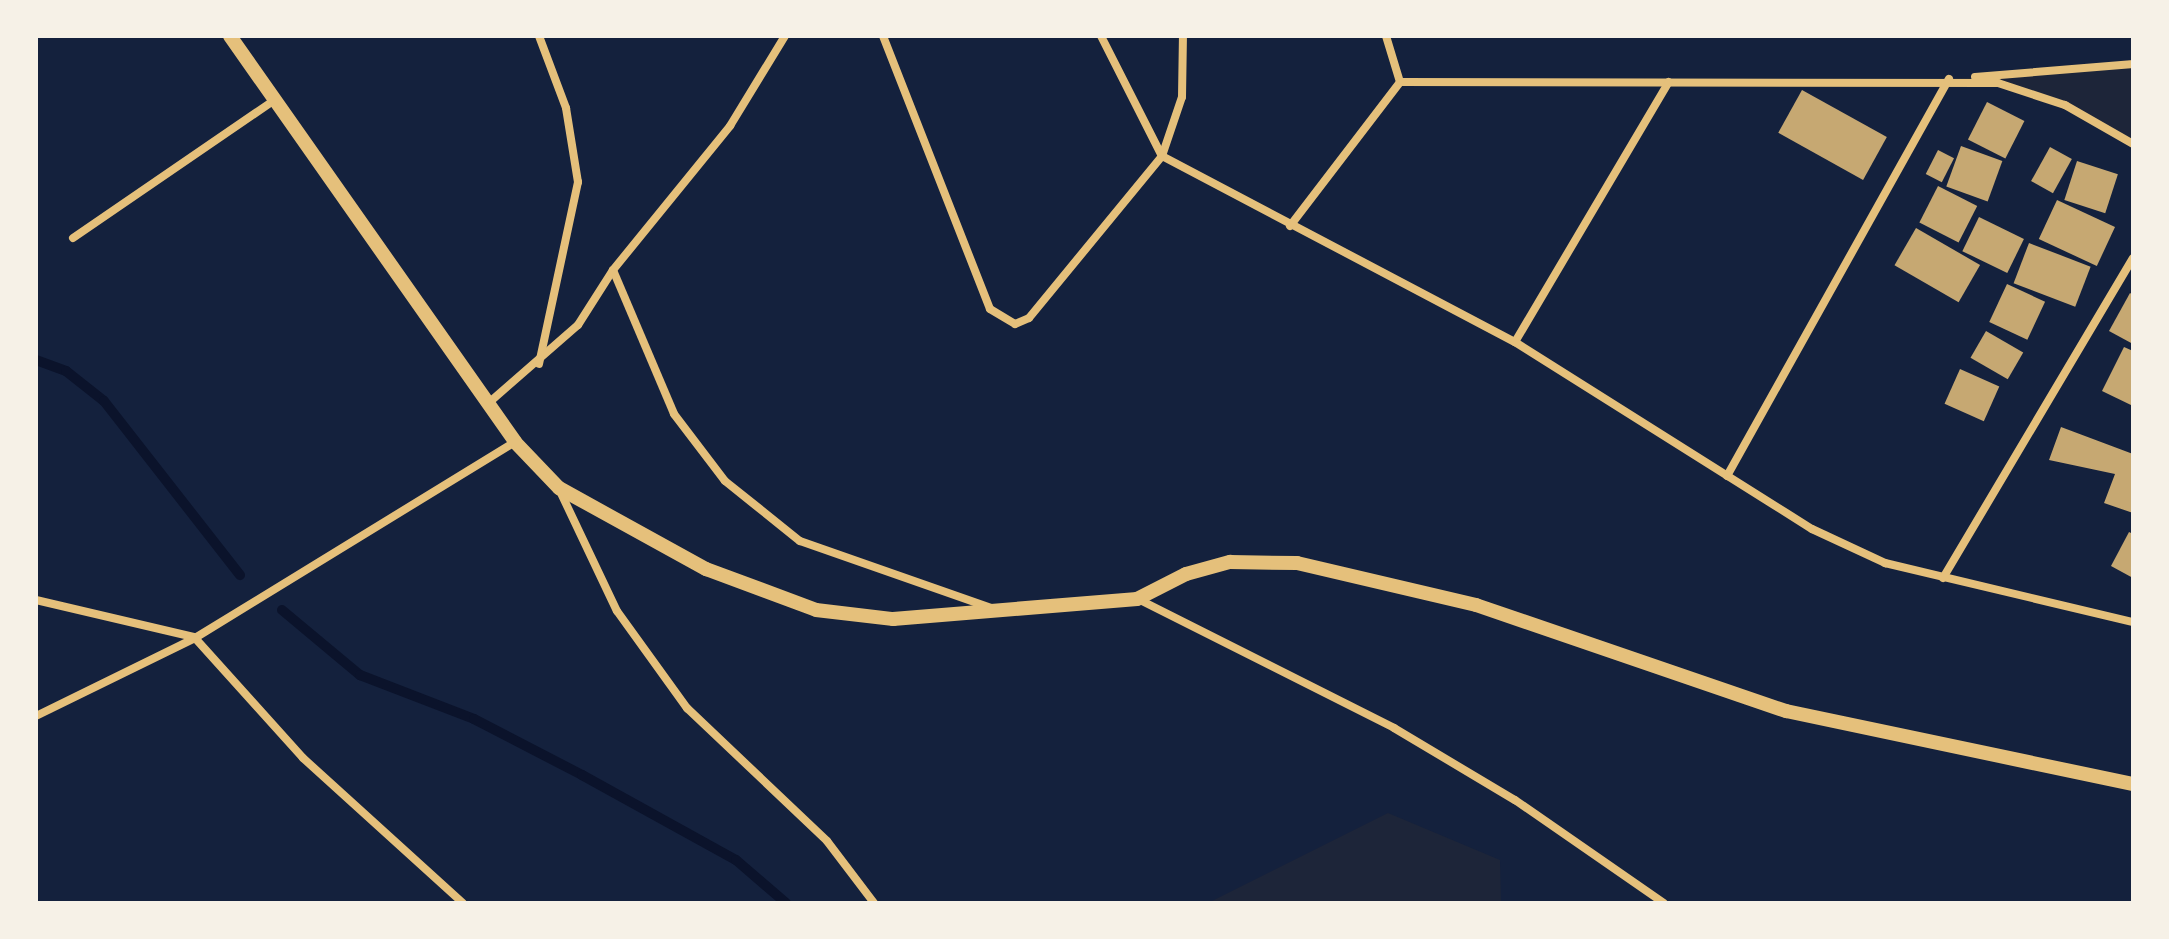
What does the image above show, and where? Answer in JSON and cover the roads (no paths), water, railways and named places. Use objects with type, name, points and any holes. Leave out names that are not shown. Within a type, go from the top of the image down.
[{"type":"street","points":[[230,36],[270,103],[492,400],[515,442],[559,488],[706,569],[816,610],[893,619],[1137,599],[1186,574],[1230,562],[1297,563],[1476,605],[1786,711],[2133,784]]},
{"type":"street","points":[[539,36],[566,108],[578,182],[539,364]]},
{"type":"street","points":[[492,400],[539,364],[578,325],[613,270],[730,126],[785,36]]},
{"type":"street","points":[[883,36],[990,309],[1001,321],[1029,318],[1162,156],[1182,97],[1183,36]]},
{"type":"street","points":[[1101,36],[1162,156],[1515,342],[1812,529],[1885,563],[2133,622]]},
{"type":"street","points":[[1386,36],[1400,82]]},
{"type":"street","points":[[1400,82],[1948,79],[2133,64]]},
{"type":"street","points":[[1948,79],[2031,93],[2133,144]]},
{"type":"street","points":[[1727,476],[1948,79]]},
{"type":"street","points":[[1290,226],[1400,82]]},
{"type":"street","points":[[1515,342],[1669,82]]},
{"type":"street","points":[[73,238],[270,103]]},
{"type":"street","points":[[1943,578],[2133,258]]},
{"type":"street","points":[[613,270],[674,414],[725,481],[800,541],[996,610]]},
{"type":"street","points":[[36,716],[195,638],[515,442]]},
{"type":"street","points":[[559,488],[617,611],[687,708],[827,841],[874,903]]},
{"type":"street","points":[[1137,599],[1394,728],[1664,903]]},
{"type":"street","points":[[36,600],[195,638],[303,758],[463,903]]},
{"type":"waterway","points":[[36,360],[66,371],[104,401],[240,575]]},
{"type":"waterway","points":[[282,610],[360,675],[474,719],[582,775],[736,860],[786,903]]}]
